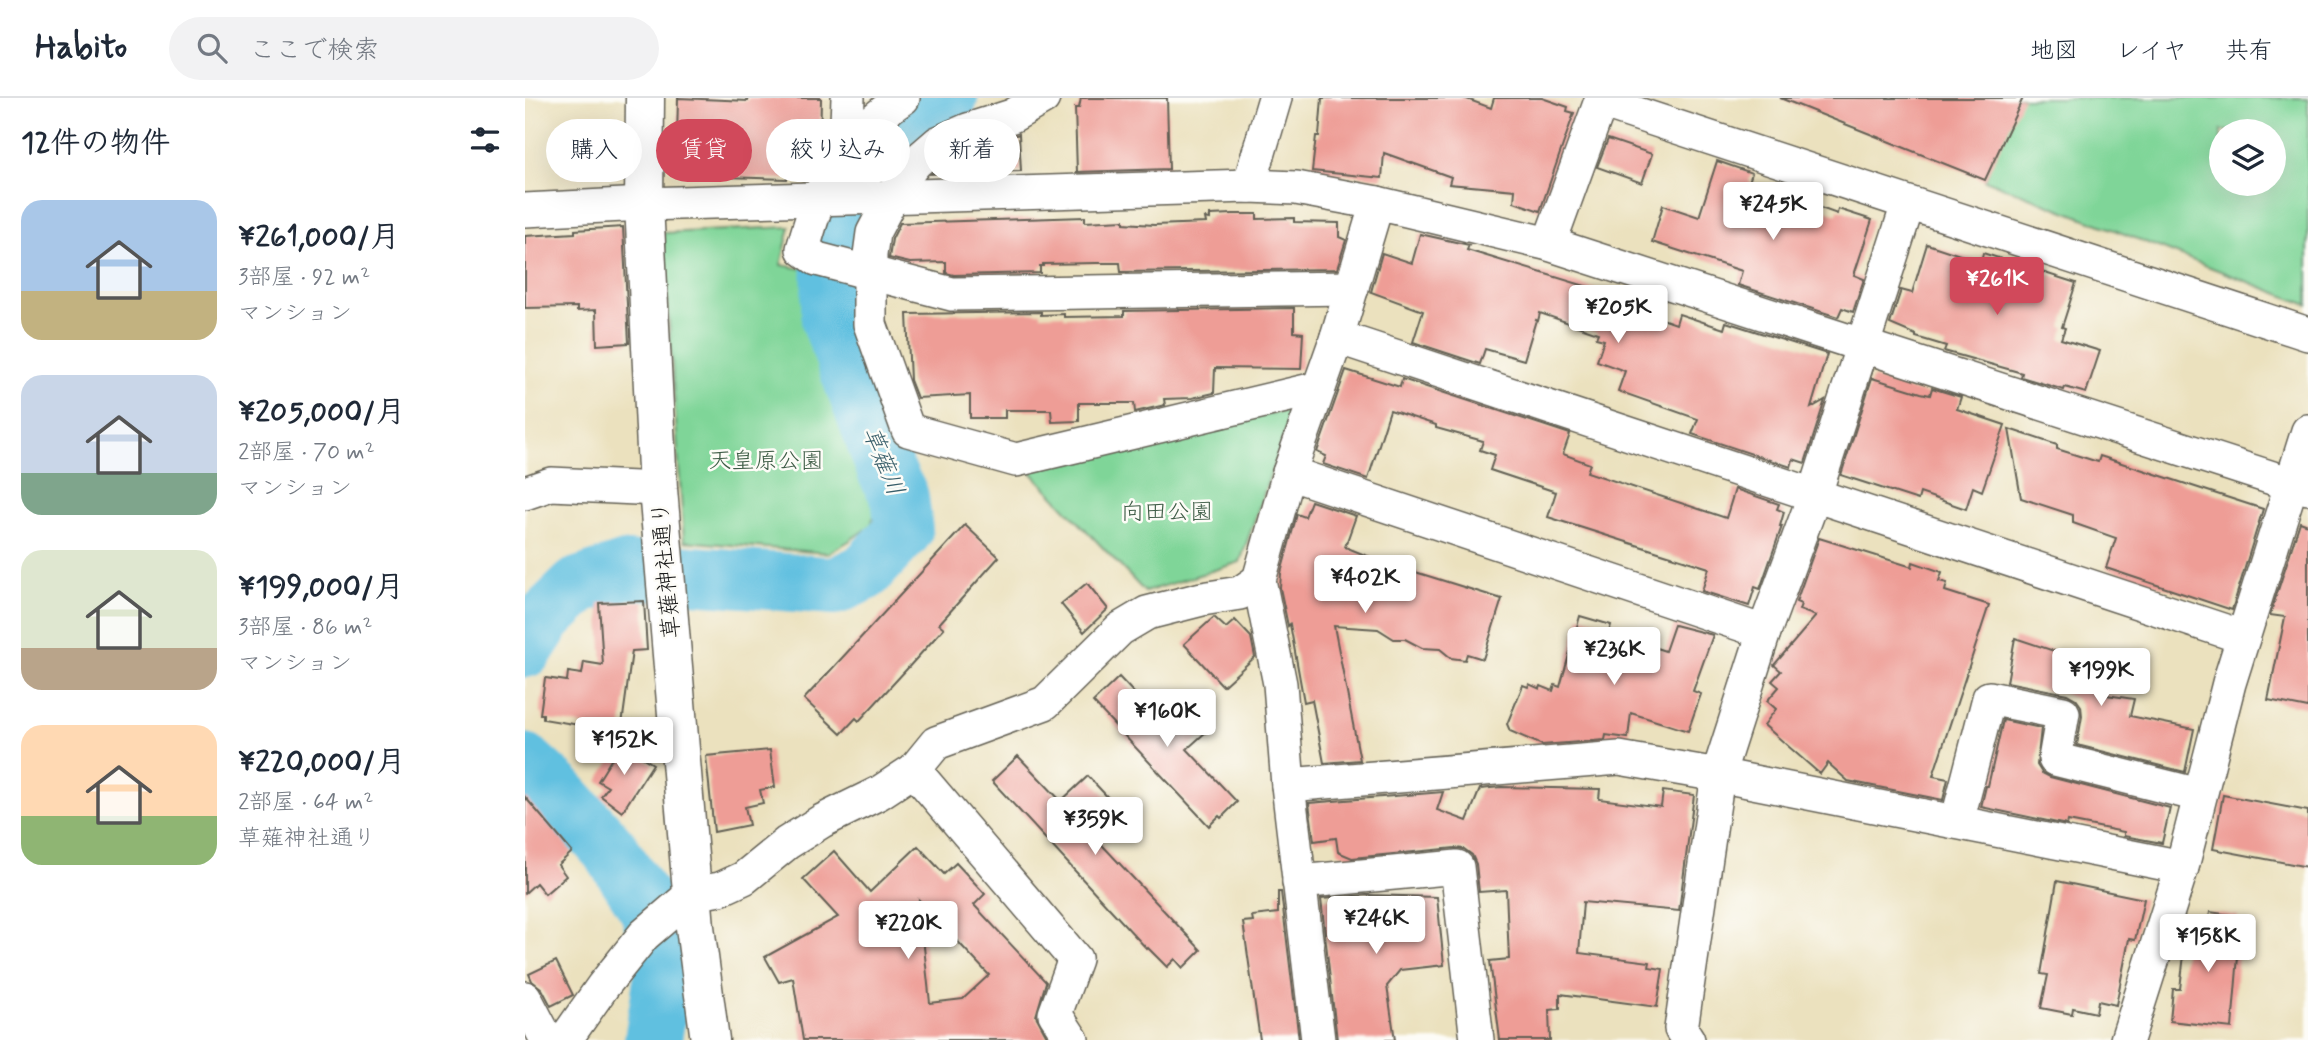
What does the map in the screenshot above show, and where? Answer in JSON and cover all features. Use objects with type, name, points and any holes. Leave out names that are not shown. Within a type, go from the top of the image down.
[{"type":"street","name":"草薙神社通り","points":[[645,98],[644,204],[658,489],[692,894],[710,1040]]},
{"type":"street","points":[[847,119],[848,98]]},
{"type":"street","points":[[876,119],[904,98]]},
{"type":"street","points":[[1043,98],[1012,116],[968,130],[938,144],[916,162],[890,198],[873,233],[870,324],[908,430],[1016,460],[1319,388]]},
{"type":"street","points":[[1249,186],[1275,98]]},
{"type":"street","points":[[1549,244],[1601,100],[1908,204],[2308,334]]},
{"type":"street","points":[[824,182],[803,249],[817,259],[952,294],[1352,288]]},
{"type":"street","points":[[525,210],[1249,186],[1296,188],[1377,203],[1549,244],[2300,486]]},
{"type":"street","points":[[1318,1040],[1288,785],[1280,684],[1259,580],[1289,474],[1337,337],[1377,203]]},
{"type":"street","points":[[1688,1040],[1681,1030],[1718,775],[1764,632],[1815,494],[1908,204]]},
{"type":"street","points":[[1337,337],[2243,637]]},
{"type":"street","points":[[2127,1040],[2182,867],[2243,637],[2300,486],[2308,432]]},
{"type":"street","points":[[1289,474],[1764,632]]},
{"type":"street","points":[[529,488],[551,484],[658,489]]},
{"type":"street","points":[[565,1040],[603,986],[653,926],[692,894],[720,889],[744,878],[822,821],[879,793],[913,770],[936,743],[1045,703],[1120,629],[1147,613],[1202,599],[1240,593],[1259,580]]},
{"type":"street","points":[[1957,822],[1989,698],[2063,713],[2055,759],[2199,795]]},
{"type":"street","points":[[1288,785],[1619,758],[1718,775],[2182,867]]},
{"type":"street","points":[[913,770],[1075,959],[1055,1014],[1072,1040]]},
{"type":"street","points":[[1299,882],[1457,867],[1477,1040]]},
{"type":"street","points":[[525,998],[547,1040]]},
{"type":"green space","points":[[2017,98],[2308,98],[2308,305],[1985,180]]},
{"type":"green space","name":"天皇原公園","points":[[790,227],[781,265],[804,269],[814,341],[876,509],[871,525],[828,553],[684,541],[663,233]]},
{"type":"green space","name":"向田公園","points":[[1293,409],[1240,562],[1145,592],[1028,469]]},
{"type":"building","points":[[678,98],[748,101],[748,98],[821,98],[821,119],[766,119],[766,178],[752,178],[752,119],[677,119]]},
{"type":"building","points":[[1081,98],[1167,98],[1169,169],[1077,172],[1075,108],[1079,108]]},
{"type":"building","points":[[1322,98],[1464,98],[1491,108],[1494,98],[1542,98],[1568,107],[1567,111],[1574,113],[1540,211],[1514,202],[1515,190],[1449,184],[1451,177],[1384,153],[1382,178],[1312,171],[1316,136],[1319,136]]},
{"type":"building","points":[[1780,98],[2023,98],[1985,180]]},
{"type":"building","points":[[1608,139],[1652,154],[1642,183],[1597,167]]},
{"type":"building","points":[[1717,161],[1752,173],[1749,182],[1837,214],[1838,209],[1872,220],[1854,275],[1864,279],[1853,312],[1842,308],[1838,317],[1738,285],[1742,271],[1652,242],[1663,205],[1699,217]]},
{"type":"building","points":[[1257,214],[1257,219],[1294,218],[1294,222],[1339,223],[1339,237],[1346,240],[1337,269],[1121,272],[1120,263],[1096,263],[1043,264],[1040,266],[1040,273],[954,275],[946,273],[946,262],[910,263],[889,258],[892,239],[900,223],[1085,217],[1085,222],[1124,220],[1124,223],[1154,225],[1206,223],[1205,218],[1210,219],[1210,215]]},
{"type":"building","points":[[623,227],[629,343],[597,345],[596,310],[577,311],[577,307],[525,308],[525,236]]},
{"type":"building","points":[[1420,234],[1469,245],[1467,250],[1608,293],[1606,299],[1676,324],[1679,314],[1724,329],[1726,322],[1827,354],[1811,408],[1825,400],[1805,463],[1793,459],[1791,467],[1692,434],[1698,419],[1618,391],[1625,371],[1597,361],[1604,340],[1596,338],[1598,333],[1540,313],[1524,360],[1485,349],[1480,364],[1413,342],[1423,311],[1371,292],[1382,253],[1412,263]]},
{"type":"building","points":[[1927,244],[1981,262],[1983,253],[2076,283],[2062,327],[2065,328],[2061,339],[2100,351],[2086,393],[2065,387],[2064,390],[2021,377],[2022,373],[1944,351],[1946,346],[1916,337],[1890,324],[1901,290],[1912,293]]},
{"type":"building","points":[[1294,308],[1294,332],[1303,333],[1301,369],[1215,368],[1214,393],[1192,398],[1164,399],[1165,405],[1135,412],[1134,403],[1079,403],[1079,421],[1052,422],[1051,410],[1005,410],[1005,418],[970,418],[970,395],[917,398],[910,380],[907,314],[1041,312],[1041,315],[1064,314],[1064,317],[1124,316],[1124,311]]},
{"type":"building","points":[[1346,370],[1400,387],[1402,379],[1570,434],[1563,454],[1590,464],[1587,472],[1726,518],[1735,489],[1779,504],[1777,509],[1784,512],[1782,526],[1760,589],[1755,587],[1749,606],[1702,591],[1709,568],[1548,517],[1556,492],[1490,470],[1495,455],[1480,450],[1483,441],[1436,428],[1436,425],[1390,410],[1368,479],[1323,464],[1326,456],[1317,452]]},
{"type":"building","points":[[1872,378],[1930,395],[1932,388],[1961,397],[1957,409],[2005,425],[1982,491],[1973,487],[1966,509],[1920,493],[1918,500],[1841,475]]},
{"type":"building","points":[[2009,429],[2098,462],[2100,456],[2263,509],[2232,610],[2106,568],[2116,538],[2073,523],[2073,515],[2021,498]]},
{"type":"building","points":[[1311,501],[1356,516],[1345,547],[1380,561],[1502,599],[1483,659],[1467,654],[1465,660],[1451,658],[1440,649],[1422,648],[1405,639],[1394,639],[1378,629],[1334,626],[1360,760],[1324,763],[1312,700],[1304,702],[1290,624],[1288,626],[1280,588],[1281,573],[1297,514],[1305,517]]},
{"type":"building","points":[[2300,522],[2308,525],[2308,708],[2268,700],[2285,617],[2270,615]]},
{"type":"building","points":[[965,525],[999,557],[939,624],[944,628],[859,721],[856,718],[841,734],[804,699]]},
{"type":"building","points":[[1819,538],[1912,567],[1913,562],[1942,572],[1939,581],[1947,583],[1945,591],[1989,605],[1933,776],[1948,779],[1943,800],[1848,781],[1828,763],[1820,774],[1764,725],[1776,709],[1767,701],[1779,687],[1772,681],[1781,671],[1774,665],[1816,616],[1799,610],[1801,604],[1796,602]]},
{"type":"building","points":[[1087,583],[1108,609],[1084,632],[1061,604]]},
{"type":"building","points":[[644,601],[647,650],[632,651],[621,732],[543,719],[543,714],[540,714],[545,678],[567,681],[568,672],[582,674],[584,662],[603,665],[599,603]]},
{"type":"building","points":[[1580,616],[1611,625],[1609,632],[1665,651],[1674,625],[1713,635],[1693,691],[1701,694],[1688,731],[1631,713],[1628,738],[1606,735],[1605,740],[1542,745],[1510,731],[1507,724],[1523,685],[1528,687],[1529,684],[1540,689],[1541,686],[1553,691],[1555,685],[1560,687]]},
{"type":"building","points":[[1214,617],[1226,628],[1235,620],[1251,637],[1255,657],[1223,686],[1184,644]]},
{"type":"building","points":[[2015,638],[2114,671],[2106,695],[2134,699],[2130,716],[2194,729],[2185,772],[2077,745],[2082,716],[2081,706],[2076,699],[2067,694],[2007,682]]},
{"type":"building","points":[[1119,677],[1165,726],[1184,708],[1206,732],[1187,749],[1237,802],[1209,826],[1093,702]]},
{"type":"building","points":[[2003,720],[2041,728],[2037,765],[2042,773],[2170,808],[2162,843],[2124,836],[2124,832],[2068,821],[2067,825],[1981,807]]},
{"type":"building","points":[[621,744],[653,764],[622,812],[601,796],[608,787],[598,781]]},
{"type":"building","points":[[770,750],[775,787],[760,790],[763,803],[745,807],[749,825],[714,832],[706,756]]},
{"type":"building","points":[[1018,756],[1061,801],[1088,776],[1114,804],[1087,829],[1201,950],[1183,968],[1175,959],[1167,967],[1147,949],[992,781]]},
{"type":"building","points":[[1480,789],[1600,789],[1599,799],[1661,807],[1663,791],[1694,795],[1679,911],[1583,902],[1579,953],[1650,962],[1649,967],[1663,969],[1657,1007],[1560,994],[1560,1009],[1549,1010],[1550,1040],[1500,1040],[1490,961],[1509,959],[1506,890],[1479,892],[1476,864],[1472,855],[1464,849],[1352,858],[1338,852],[1336,838],[1314,841],[1309,803],[1443,792],[1437,810],[1467,821]]},
{"type":"building","points":[[2223,795],[2308,811],[2308,867],[2213,849]]},
{"type":"building","points":[[525,797],[572,852],[558,865],[566,876],[545,894],[536,883],[525,893]]},
{"type":"building","points":[[918,846],[944,874],[956,863],[985,894],[974,905],[1046,982],[1036,1016],[1049,1040],[803,1040],[793,978],[779,982],[765,957],[838,917],[803,879],[834,851],[870,892]],"holes":[[[919,900],[989,975],[963,999],[930,1003]]]},
{"type":"building","points":[[2057,881],[2144,899],[2135,940],[2129,939],[2116,1005],[2098,1001],[2096,1013],[2073,1008],[2072,1014],[2041,1008],[2048,975],[2041,974]]},
{"type":"building","points":[[1278,892],[1281,892],[1299,1040],[1260,1040],[1243,922],[1253,921],[1252,916],[1278,913]]},
{"type":"building","points":[[1367,895],[1437,897],[1444,965],[1400,970],[1387,986],[1395,1040],[1337,1040],[1321,899]]},
{"type":"building","points":[[2210,912],[2238,916],[2231,955],[2238,956],[2232,1028],[2170,1021],[2173,989],[2180,989],[2188,920],[2208,923]]},
{"type":"building","points":[[556,961],[573,995],[551,1006],[542,989],[532,981],[529,974]]},
{"type":"waterway","name":"草薙川","points":[[525,649],[545,618],[578,586],[626,570],[835,586],[865,572],[904,530],[900,497],[886,471],[830,320],[831,238],[847,195],[868,167],[901,133],[949,98]]},
{"type":"waterway","name":"草薙川","points":[[525,762],[556,790],[611,851],[648,908],[665,961],[653,1040]]}]
